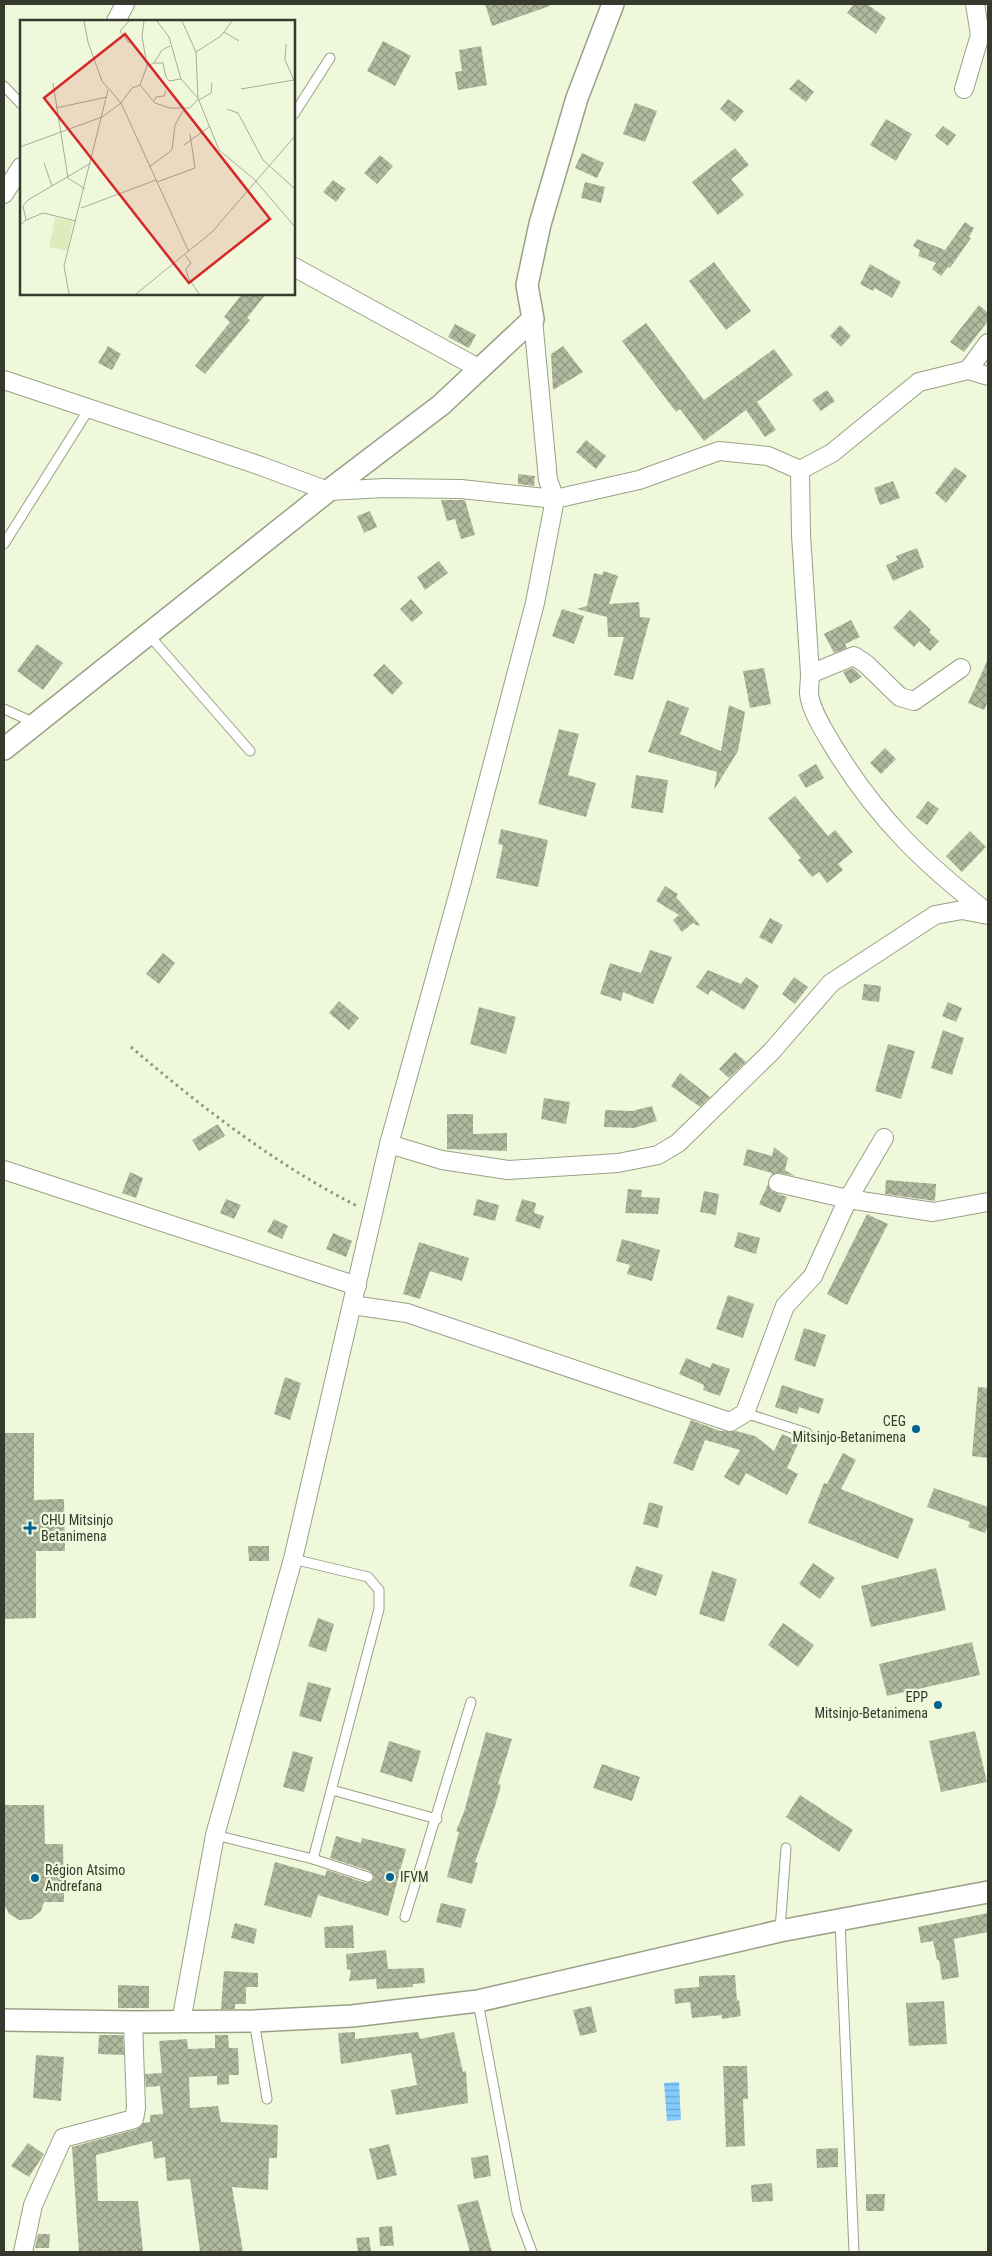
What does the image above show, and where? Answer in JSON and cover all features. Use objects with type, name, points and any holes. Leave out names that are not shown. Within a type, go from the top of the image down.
[{"type":"street","points":[[117,20],[125,4]]},
{"type":"street","points":[[181,2022],[215,1835],[293,1559],[301,1517],[357,1286],[388,1144],[459,892],[535,604],[555,499],[548,480],[533,319],[527,286],[540,224],[577,98],[613,4]]},
{"type":"street","points":[[964,89],[980,35],[975,4]]},
{"type":"street","points":[[4,194],[20,169]]},
{"type":"street","points":[[295,268],[480,369]]},
{"type":"street","points":[[4,749],[328,491],[441,405],[533,319]]},
{"type":"street","points":[[968,370],[988,343]]},
{"type":"street","points":[[800,470],[832,453],[919,382],[968,370],[988,376]]},
{"type":"street","points":[[4,380],[261,466],[328,491],[385,488],[461,489],[555,499],[639,480],[718,451],[768,456],[800,470]]},
{"type":"street","points":[[800,470],[801,535],[810,674],[809,694],[820,722],[855,781],[888,824],[937,873],[988,914]]},
{"type":"street","points":[[810,674],[854,656],[866,664],[900,697],[914,701],[961,668]]},
{"type":"street","points":[[388,1144],[442,1160],[508,1170],[618,1163],[658,1155],[678,1143],[772,1051],[831,982],[935,915],[962,910],[988,914]]},
{"type":"street","points":[[352,1305],[407,1312],[730,1422],[745,1413],[785,1306],[812,1276],[848,1199],[884,1138]]},
{"type":"street","points":[[4,1170],[357,1286]]},
{"type":"street","points":[[778,1183],[848,1199],[932,1212],[988,1202]]},
{"type":"street","points":[[4,2020],[254,2021],[352,2016],[478,2001],[780,1931],[988,1892]]},
{"type":"street","points":[[23,2252],[33,2205],[63,2138],[134,2119],[136,2108],[133,2022]]},
{"type":"lane","points":[[295,112],[330,58]]},
{"type":"lane","points":[[4,86],[20,103]]},
{"type":"lane","points":[[4,544],[89,409]]},
{"type":"lane","points":[[148,634],[250,751]]},
{"type":"lane","points":[[4,708],[35,724]]},
{"type":"lane","points":[[745,1413],[807,1433]]},
{"type":"lane","points":[[293,1559],[368,1577],[379,1590],[379,1609],[314,1859]]},
{"type":"lane","points":[[405,1917],[437,1819],[471,1702]]},
{"type":"lane","points":[[332,1790],[437,1819]]},
{"type":"lane","points":[[215,1835],[314,1859],[368,1877]]},
{"type":"lane","points":[[780,1931],[786,1848]]},
{"type":"lane","points":[[840,1921],[854,2252]]},
{"type":"lane","points":[[478,2001],[517,2212],[532,2252]]},
{"type":"lane","points":[[254,2021],[267,2099]]},
{"type":"path","points":[[131,1047],[193,1100],[321,1188],[373,1215]]},
{"type":"water","points":[[679,2082],[681,2120],[667,2121],[664,2083]]},
{"type":"building","points":[[485,4],[549,4],[550,6],[492,26]]},
{"type":"building","points":[[854,4],[867,4],[886,18],[876,34],[847,13]]},
{"type":"building","points":[[383,41],[411,56],[395,86],[367,71]]},
{"type":"building","points":[[481,46],[487,85],[458,90],[455,72],[462,71],[459,50]]},
{"type":"building","points":[[798,79],[814,92],[806,102],[789,89]]},
{"type":"building","points":[[728,99],[744,111],[735,122],[720,109]]},
{"type":"building","points":[[635,103],[657,111],[645,142],[623,134]]},
{"type":"building","points":[[886,119],[912,134],[896,161],[870,145]]},
{"type":"building","points":[[943,126],[956,135],[948,146],[935,136]]},
{"type":"building","points":[[735,148],[749,165],[731,179],[744,195],[718,215],[692,182]]},
{"type":"building","points":[[582,153],[604,163],[597,178],[575,168]]},
{"type":"building","points":[[380,155],[393,166],[377,184],[364,173]]},
{"type":"building","points":[[333,180],[346,189],[336,202],[323,192]]},
{"type":"building","points":[[585,182],[605,187],[601,203],[581,198]]},
{"type":"building","points":[[965,222],[974,228],[969,237],[971,238],[950,268],[948,267],[941,276],[932,269],[936,263],[918,256],[920,250],[913,246],[917,239],[945,250]]},
{"type":"building","points":[[714,262],[751,311],[726,330],[689,281]]},
{"type":"building","points":[[870,264],[901,282],[892,298],[875,288],[873,291],[860,284]]},
{"type":"building","points":[[241,295],[265,295],[247,318],[250,320],[205,374],[195,366],[230,322],[224,317]]},
{"type":"building","points":[[979,305],[988,313],[988,321],[964,352],[950,342]]},
{"type":"building","points":[[646,323],[704,400],[774,349],[793,375],[757,402],[776,430],[765,437],[746,410],[704,441],[680,409],[676,412],[622,341]]},
{"type":"building","points":[[455,324],[476,335],[469,348],[448,337]]},
{"type":"building","points":[[840,325],[851,336],[841,347],[830,336]]},
{"type":"building","points":[[108,346],[121,354],[112,370],[98,363]]},
{"type":"building","points":[[563,346],[583,372],[553,390],[551,354]]},
{"type":"building","points":[[827,390],[835,401],[821,411],[812,400]]},
{"type":"building","points":[[586,440],[606,456],[596,469],[576,452]]},
{"type":"building","points":[[955,467],[967,476],[946,503],[935,493]]},
{"type":"building","points":[[518,474],[535,476],[534,486],[518,484]]},
{"type":"building","points":[[893,481],[900,498],[880,505],[874,488]]},
{"type":"building","points":[[441,500],[465,500],[475,535],[461,539],[455,519],[447,521]]},
{"type":"building","points":[[370,511],[377,527],[364,533],[357,516]]},
{"type":"building","points":[[917,548],[924,567],[893,581],[886,565],[898,560],[896,556]]},
{"type":"building","points":[[439,561],[448,573],[425,590],[417,577]]},
{"type":"building","points":[[604,571],[618,576],[609,604],[639,602],[640,617],[650,618],[633,680],[614,675],[624,637],[608,637],[607,617],[577,609],[587,606],[594,573],[602,575]]},
{"type":"building","points":[[411,599],[423,613],[412,622],[400,609]]},
{"type":"building","points":[[562,609],[584,616],[574,644],[552,636]]},
{"type":"building","points":[[910,610],[931,630],[929,632],[939,641],[930,651],[919,641],[914,647],[893,628]]},
{"type":"building","points":[[851,620],[860,637],[845,644],[847,648],[834,653],[824,634]]},
{"type":"building","points":[[37,644],[63,663],[43,690],[17,671]]},
{"type":"building","points":[[988,659],[988,702],[984,710],[968,703]]},
{"type":"building","points":[[384,664],[403,683],[392,695],[373,675]]},
{"type":"building","points":[[764,668],[771,704],[750,708],[743,671]]},
{"type":"building","points":[[853,668],[862,677],[850,684],[843,672]]},
{"type":"building","points":[[667,700],[689,708],[680,734],[721,751],[729,705],[745,712],[738,751],[714,790],[717,772],[648,752]]},
{"type":"building","points":[[559,729],[579,734],[568,775],[596,783],[586,817],[538,804]]},
{"type":"building","points":[[885,748],[896,759],[881,774],[870,763]]},
{"type":"building","points":[[816,764],[824,778],[806,788],[798,775]]},
{"type":"building","points":[[636,775],[668,780],[663,813],[631,808]]},
{"type":"building","points":[[795,796],[828,836],[835,830],[853,852],[838,864],[843,870],[827,883],[819,872],[812,877],[798,860],[801,858],[768,818]]},
{"type":"building","points":[[928,801],[939,809],[927,825],[916,817]]},
{"type":"building","points":[[501,829],[548,840],[538,887],[496,878],[503,845],[498,844]]},
{"type":"building","points":[[970,831],[986,847],[962,872],[946,856]]},
{"type":"building","points":[[665,886],[678,894],[676,897],[700,925],[698,926],[693,923],[682,932],[673,920],[679,915],[656,901]]},
{"type":"building","points":[[770,918],[783,925],[772,944],[759,937]]},
{"type":"building","points":[[650,950],[672,957],[653,1004],[623,992],[621,1001],[600,994],[610,963],[641,973]]},
{"type":"building","points":[[163,953],[175,963],[159,984],[146,974]]},
{"type":"building","points":[[708,970],[741,984],[746,977],[759,986],[744,1010],[711,990],[708,995],[696,987]]},
{"type":"building","points":[[794,977],[808,987],[795,1004],[782,994]]},
{"type":"building","points":[[864,984],[881,986],[879,1002],[862,1000]]},
{"type":"building","points":[[339,1001],[359,1018],[349,1030],[329,1013]]},
{"type":"building","points":[[948,1002],[962,1008],[956,1022],[942,1016]]},
{"type":"building","points":[[479,1007],[516,1017],[506,1054],[470,1044]]},
{"type":"building","points":[[943,1030],[964,1038],[952,1075],[931,1068]]},
{"type":"building","points":[[888,1044],[915,1051],[901,1099],[875,1091]]},
{"type":"building","points":[[735,1052],[746,1062],[729,1078],[719,1069]]},
{"type":"building","points":[[680,1073],[710,1097],[700,1107],[671,1086]]},
{"type":"building","points":[[544,1098],[570,1102],[566,1124],[541,1119]]},
{"type":"building","points":[[652,1106],[657,1121],[634,1128],[604,1127],[605,1110],[632,1111]]},
{"type":"building","points":[[447,1114],[473,1114],[473,1134],[507,1133],[507,1151],[447,1149]]},
{"type":"building","points":[[218,1124],[225,1136],[199,1151],[192,1140]]},
{"type":"building","points":[[774,1147],[788,1158],[785,1170],[795,1176],[780,1173],[771,1175],[772,1173],[743,1165],[747,1149],[772,1156]]},
{"type":"building","points":[[130,1172],[143,1178],[136,1198],[122,1193]]},
{"type":"building","points":[[886,1180],[936,1184],[935,1201],[885,1194]]},
{"type":"building","points":[[768,1184],[771,1191],[787,1197],[780,1213],[759,1204]]},
{"type":"building","points":[[628,1189],[642,1190],[641,1197],[660,1198],[658,1214],[625,1213]]},
{"type":"building","points":[[704,1191],[719,1194],[716,1215],[700,1212]]},
{"type":"building","points":[[226,1199],[241,1205],[234,1219],[220,1213]]},
{"type":"building","points":[[477,1199],[499,1205],[495,1221],[473,1215]]},
{"type":"building","points":[[522,1199],[536,1203],[534,1213],[544,1216],[540,1229],[515,1221]]},
{"type":"building","points":[[867,1214],[888,1224],[847,1305],[827,1294]]},
{"type":"building","points":[[274,1219],[288,1226],[282,1239],[267,1232]]},
{"type":"building","points":[[738,1232],[760,1238],[756,1254],[734,1247]]},
{"type":"building","points":[[333,1233],[352,1241],[346,1257],[326,1249]]},
{"type":"building","points":[[622,1239],[660,1250],[652,1281],[627,1274],[630,1265],[616,1261]]},
{"type":"building","points":[[419,1242],[469,1258],[462,1281],[430,1271],[420,1299],[403,1294]]},
{"type":"building","points":[[728,1295],[754,1304],[743,1338],[716,1329]]},
{"type":"building","points":[[804,1328],[826,1335],[815,1367],[794,1360]]},
{"type":"building","points":[[686,1358],[710,1368],[712,1363],[730,1369],[720,1396],[703,1390],[704,1385],[679,1374]]},
{"type":"building","points":[[285,1377],[301,1383],[290,1420],[274,1414]]},
{"type":"building","points":[[782,1385],[824,1399],[819,1414],[799,1407],[797,1414],[775,1407]]},
{"type":"building","points":[[978,1387],[988,1388],[988,1458],[972,1456]]},
{"type":"building","points":[[691,1420],[720,1431],[736,1431],[755,1436],[774,1451],[782,1434],[799,1442],[787,1468],[798,1474],[787,1495],[746,1473],[739,1486],[724,1477],[740,1450],[705,1440],[693,1471],[673,1463]]},
{"type":"building","points":[[4,1433],[34,1433],[34,1500],[64,1499],[65,1551],[36,1551],[36,1618],[4,1619]]},
{"type":"building","points":[[843,1453],[856,1460],[841,1489],[914,1519],[898,1559],[808,1523],[824,1483],[827,1484]]},
{"type":"building","points":[[934,1488],[988,1507],[988,1525],[985,1533],[968,1527],[970,1522],[927,1507]]},
{"type":"building","points":[[649,1502],[663,1506],[658,1528],[643,1524]]},
{"type":"building","points":[[248,1546],[269,1546],[269,1561],[249,1561]]},
{"type":"building","points":[[813,1563],[835,1578],[820,1599],[799,1584]]},
{"type":"building","points":[[636,1566],[663,1575],[656,1596],[629,1586]]},
{"type":"building","points":[[936,1568],[946,1610],[871,1627],[861,1586]]},
{"type":"building","points":[[712,1571],[737,1579],[724,1622],[699,1614]]},
{"type":"building","points":[[318,1618],[334,1624],[326,1652],[308,1646]]},
{"type":"building","points":[[783,1623],[814,1645],[798,1667],[768,1645]]},
{"type":"building","points":[[972,1642],[980,1675],[887,1696],[879,1664]]},
{"type":"building","points":[[308,1682],[331,1688],[321,1722],[299,1716]]},
{"type":"building","points":[[975,1731],[987,1782],[941,1792],[929,1741]]},
{"type":"building","points":[[486,1732],[512,1739],[498,1784],[501,1785],[495,1806],[475,1862],[478,1863],[472,1884],[447,1877],[459,1832],[456,1831],[464,1812]]},
{"type":"building","points":[[389,1741],[421,1751],[412,1782],[380,1772]]},
{"type":"building","points":[[293,1751],[313,1757],[304,1792],[283,1787]]},
{"type":"building","points":[[602,1764],[640,1777],[632,1801],[593,1788]]},
{"type":"building","points":[[800,1795],[853,1830],[839,1852],[786,1817]]},
{"type":"building","points":[[4,1805],[44,1805],[45,1844],[63,1844],[64,1902],[44,1902],[41,1911],[31,1919],[19,1920],[9,1914],[4,1904]]},
{"type":"building","points":[[336,1836],[361,1843],[362,1838],[406,1849],[388,1916],[318,1895],[311,1918],[264,1905],[275,1862],[325,1876],[327,1870],[366,1883],[372,1881],[374,1876],[370,1871],[330,1858]]},
{"type":"building","points":[[441,1903],[466,1909],[461,1928],[436,1922]]},
{"type":"building","points":[[988,1913],[988,1932],[954,1939],[959,1977],[942,1980],[939,1960],[937,1960],[933,1941],[921,1943],[918,1927]]},
{"type":"building","points":[[235,1923],[257,1929],[254,1944],[231,1938]]},
{"type":"building","points":[[353,1925],[354,1948],[325,1948],[324,1927]]},
{"type":"building","points":[[386,1950],[388,1969],[424,1968],[425,1983],[413,1984],[413,1987],[377,1989],[376,1979],[349,1981],[351,1970],[347,1969],[346,1954]]},
{"type":"building","points":[[224,1971],[258,1973],[258,1987],[246,1987],[246,2004],[235,2004],[235,2009],[221,2009]]},
{"type":"building","points":[[735,1975],[737,2001],[739,2000],[741,2016],[722,2019],[722,2015],[692,2018],[690,2002],[675,2004],[674,1989],[699,1987],[699,1976]]},
{"type":"building","points":[[118,1985],[149,1986],[149,2008],[118,2008]]},
{"type":"building","points":[[944,2001],[947,2044],[909,2046],[906,2003]]},
{"type":"building","points":[[591,2006],[597,2032],[580,2036],[573,2010]]},
{"type":"building","points":[[355,2032],[355,2039],[418,2032],[420,2039],[454,2032],[463,2072],[466,2071],[468,2103],[396,2115],[391,2090],[417,2085],[411,2053],[341,2064],[338,2033]]},
{"type":"building","points":[[99,2035],[123,2035],[124,2055],[98,2054]]},
{"type":"building","points":[[215,2035],[228,2035],[229,2048],[238,2048],[239,2075],[229,2075],[229,2084],[217,2085],[217,2076],[189,2077],[190,2108],[218,2106],[221,2122],[278,2125],[277,2158],[269,2158],[268,2190],[232,2187],[243,2252],[200,2252],[190,2179],[167,2181],[165,2157],[154,2159],[152,2141],[96,2155],[98,2201],[138,2201],[143,2252],[79,2252],[72,2147],[137,2129],[143,2123],[150,2122],[150,2115],[163,2114],[160,2086],[146,2087],[145,2074],[162,2073],[159,2041],[187,2039],[188,2049],[215,2048]]},
{"type":"building","points":[[36,2055],[64,2057],[61,2101],[33,2098]]},
{"type":"building","points":[[723,2066],[747,2066],[748,2099],[743,2099],[745,2146],[726,2147]]},
{"type":"building","points":[[28,2143],[44,2154],[29,2177],[11,2166]]},
{"type":"building","points":[[389,2144],[397,2175],[377,2180],[369,2149]]},
{"type":"building","points":[[838,2148],[838,2167],[817,2168],[816,2149]]},
{"type":"building","points":[[488,2155],[491,2176],[474,2179],[471,2158]]},
{"type":"building","points":[[772,2183],[773,2201],[752,2202],[751,2185]]},
{"type":"building","points":[[866,2194],[885,2194],[884,2211],[866,2211]]},
{"type":"building","points":[[478,2200],[492,2252],[470,2252],[457,2205]]},
{"type":"building","points":[[392,2226],[394,2246],[380,2246],[379,2227]]},
{"type":"building","points":[[38,2234],[50,2234],[49,2248],[35,2248]]},
{"type":"building","points":[[369,2237],[371,2252],[358,2252],[356,2238]]},
{"type":"place","name":"CEG Mitsinjo-Betanimena","points":[[916,1429]]},
{"type":"place","name":"CHU Mitsinjo Betanimena","points":[[30,1528]]},
{"type":"place","name":"EPP Mitsinjo-Betanimena","points":[[938,1705]]},
{"type":"place","name":"IFVM","points":[[390,1877]]},
{"type":"place","name":"Région Atsimo Andrefana","points":[[35,1878]]}]
